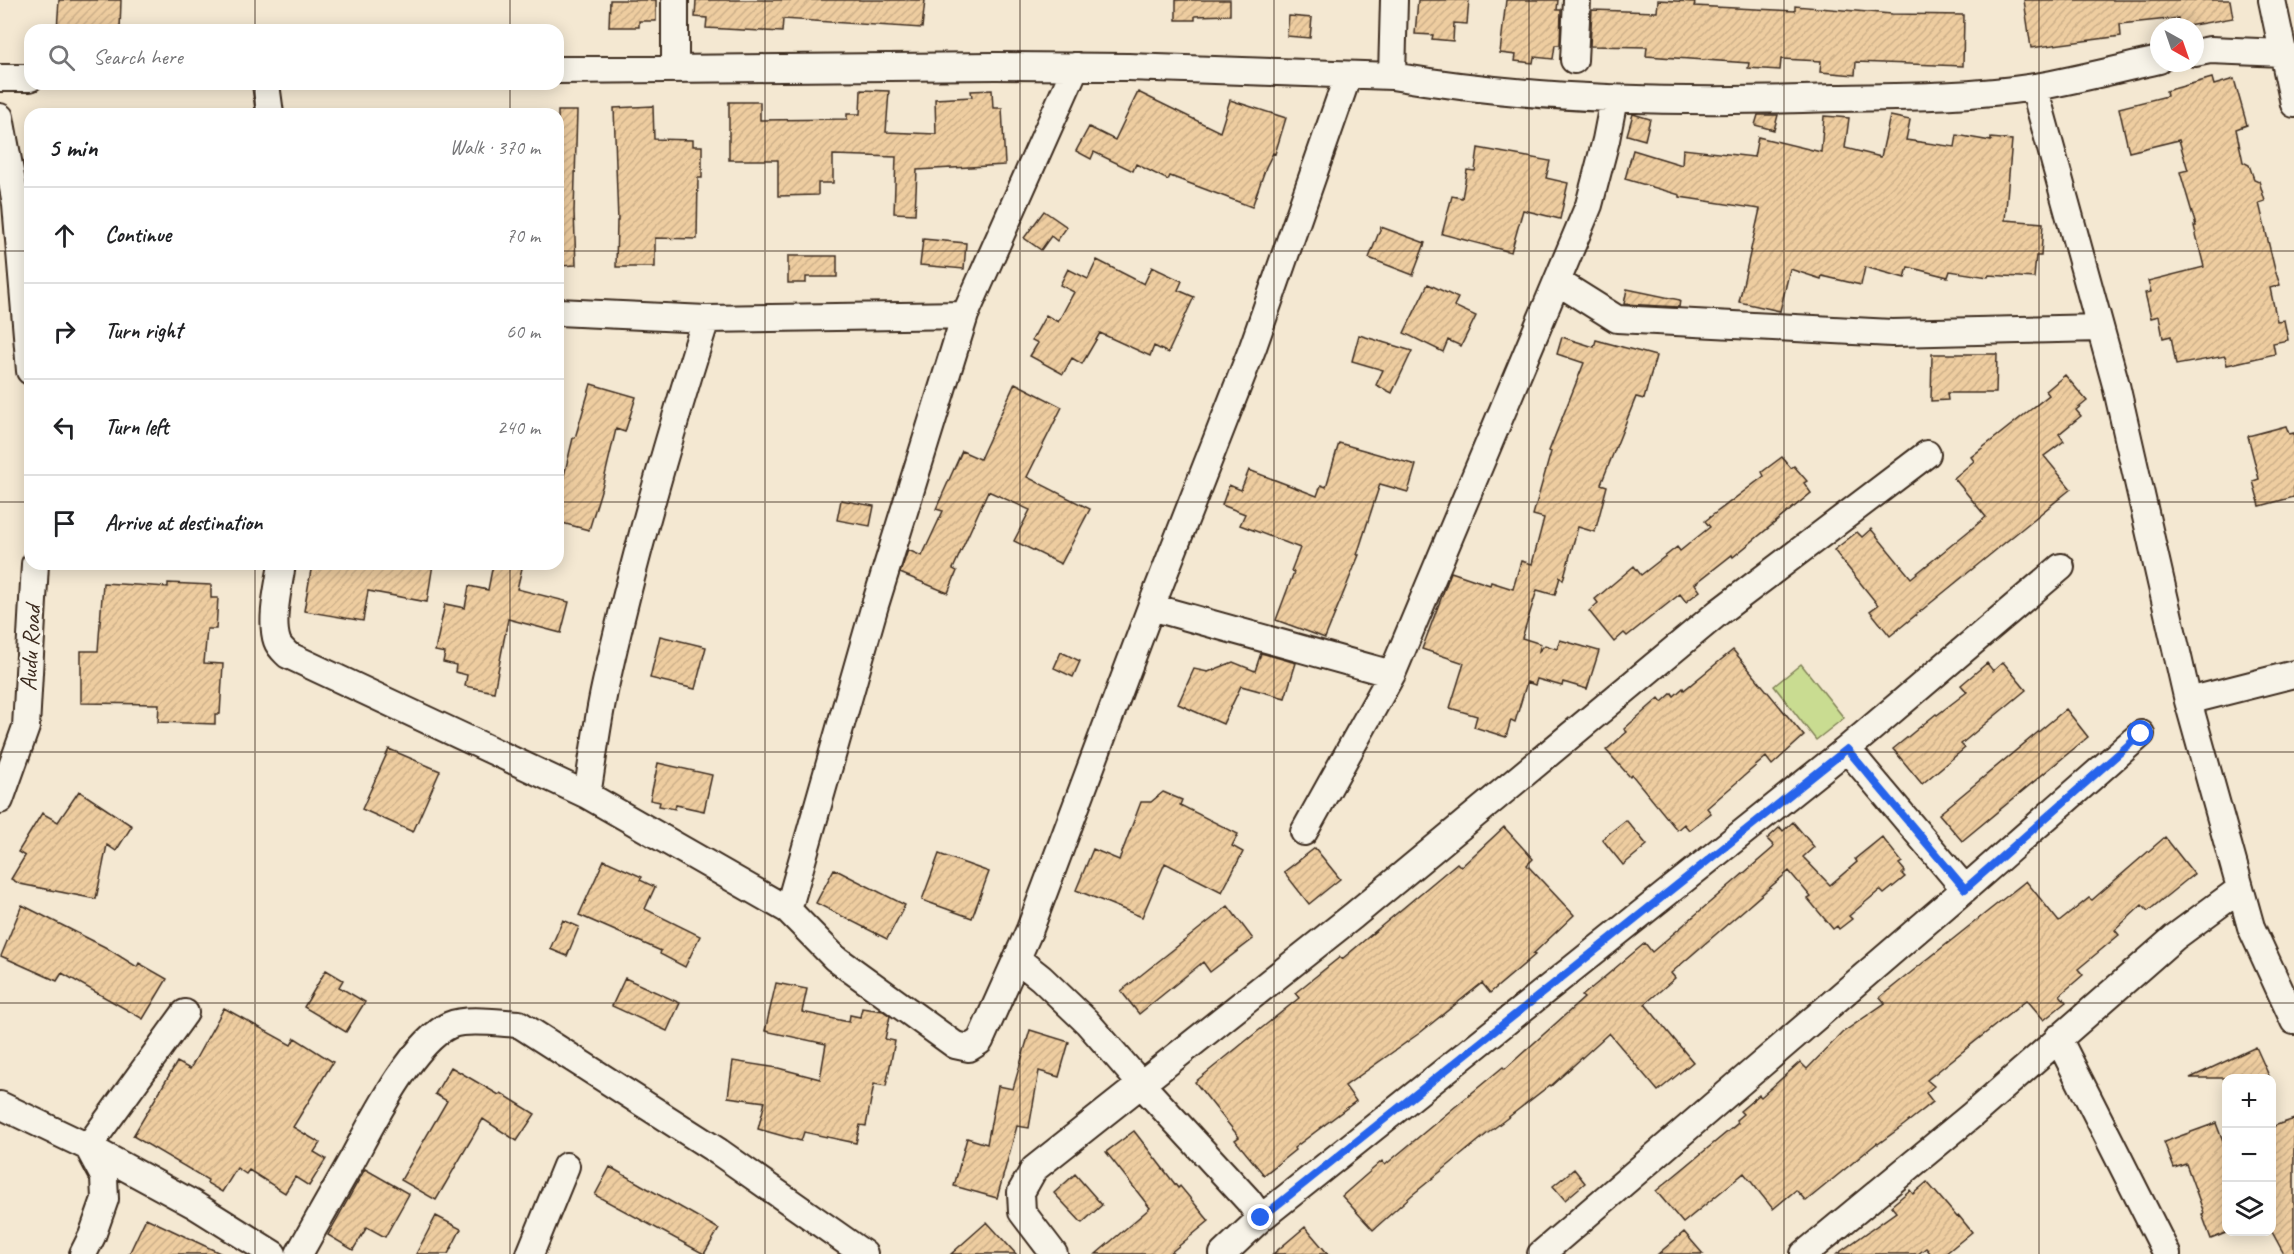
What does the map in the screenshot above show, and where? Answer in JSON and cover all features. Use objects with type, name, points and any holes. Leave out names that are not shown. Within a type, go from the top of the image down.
[{"type":"street","points":[[675,0],[675,68]]},
{"type":"street","points":[[1392,76],[1394,0]]},
{"type":"street","points":[[1574,60],[1577,0]]},
{"type":"street","points":[[2272,0],[2294,104]]},
{"type":"street","points":[[2204,51],[2283,54]]},
{"type":"street","points":[[564,70],[1076,66],[1392,76],[1434,83],[1614,99],[1736,101],[1953,95],[2034,87],[2150,62]]},
{"type":"street","points":[[788,910],[875,605],[965,315],[1076,66]]},
{"type":"street","points":[[281,570],[274,624],[276,640],[288,656],[587,795],[788,910],[835,958],[955,1045],[969,1047],[980,1041],[1017,959],[1151,607],[1254,347],[1348,75]]},
{"type":"street","points":[[0,78],[24,78]]},
{"type":"street","points":[[2034,87],[2116,385],[2188,701],[2240,888],[2251,927],[2294,1021]]},
{"type":"street","points":[[267,90],[269,108]]},
{"type":"street","points":[[1304,832],[1392,674],[1558,282],[1589,205],[1614,99]]},
{"type":"street","points":[[0,117],[8,205],[24,326]]},
{"type":"street","points":[[1558,282],[1617,319],[1892,333],[2100,328]]},
{"type":"street","points":[[564,312],[706,319],[965,315]]},
{"type":"street","points":[[587,795],[605,688],[665,450],[706,319]]},
{"type":"street","points":[[1054,1254],[1022,1212],[1021,1192],[1034,1168],[1353,916],[1719,612],[1927,454]]},
{"type":"street","points":[[1222,1254],[1261,1218],[1847,749],[2061,567]]},
{"type":"street","name":"Audu Road","points":[[0,800],[26,727],[35,570]]},
{"type":"street","points":[[1151,607],[1392,674]]},
{"type":"street","points":[[2188,701],[2294,674]]},
{"type":"street","points":[[1541,1254],[1965,889],[2141,734]]},
{"type":"street","points":[[1847,749],[1965,889]]},
{"type":"street","points":[[1804,1254],[1972,1115],[2175,937],[2240,888]]},
{"type":"street","points":[[1017,959],[1088,1022],[1141,1084],[1248,1200],[1261,1218]]},
{"type":"street","points":[[88,1147],[185,1013]]},
{"type":"street","points":[[299,1254],[381,1108],[412,1060],[438,1032],[453,1024],[480,1022],[519,1023],[719,1152],[864,1254]]},
{"type":"street","points":[[2058,1038],[2167,1254]]},
{"type":"street","points":[[0,1105],[88,1147],[193,1204],[273,1254]]},
{"type":"street","points":[[83,1254],[105,1199],[104,1177],[88,1147]]},
{"type":"street","points":[[530,1254],[566,1166]]},
{"type":"green space","points":[[1801,664],[1844,718],[1816,740],[1774,686]]},
{"type":"building","points":[[59,0],[121,0],[120,24],[57,24]]},
{"type":"building","points":[[610,0],[656,0],[656,21],[639,21],[639,27],[609,27]]},
{"type":"building","points":[[696,0],[925,0],[922,28],[783,19],[782,32],[706,28],[707,18],[695,17]]},
{"type":"building","points":[[1176,0],[1230,0],[1230,15],[1195,16],[1195,20],[1176,20]]},
{"type":"building","points":[[1418,0],[1469,0],[1467,24],[1454,23],[1453,41],[1432,39],[1433,35],[1415,34]]},
{"type":"building","points":[[1506,0],[1558,0],[1557,10],[1561,10],[1560,45],[1555,45],[1553,59],[1534,57],[1533,63],[1515,61],[1516,55],[1500,53]]},
{"type":"building","points":[[1658,0],[1695,2],[1694,6],[1795,11],[1795,6],[1892,14],[1964,15],[1963,66],[1856,62],[1855,75],[1820,72],[1821,61],[1781,59],[1780,70],[1748,68],[1749,63],[1646,56],[1647,47],[1590,46],[1592,10],[1657,12]]},
{"type":"building","points":[[2024,0],[2230,0],[2233,18],[2204,23],[2204,18],[2150,18],[2150,21],[2120,24],[2121,36],[2031,48]]},
{"type":"building","points":[[1289,16],[1312,18],[1310,38],[1287,36]]},
{"type":"building","points":[[2212,78],[2214,85],[2234,79],[2247,125],[2236,129],[2243,162],[2249,165],[2254,179],[2259,181],[2265,201],[2259,203],[2280,285],[2270,288],[2277,321],[2284,320],[2288,340],[2273,343],[2275,354],[2227,365],[2225,356],[2176,365],[2171,336],[2163,338],[2159,316],[2151,318],[2145,293],[2151,292],[2148,281],[2204,267],[2194,226],[2196,226],[2180,172],[2188,170],[2179,140],[2129,152],[2119,108],[2167,96],[2166,91]]},
{"type":"building","points":[[861,90],[889,91],[886,132],[936,134],[935,99],[972,97],[971,91],[992,90],[993,108],[1002,108],[1005,165],[917,170],[915,214],[894,213],[896,157],[833,155],[833,183],[818,183],[818,195],[778,196],[778,160],[729,160],[729,102],[760,102],[760,120],[847,119],[847,114],[860,114]]},
{"type":"building","points":[[1138,92],[1220,132],[1230,100],[1286,118],[1275,154],[1273,153],[1266,167],[1252,207],[1170,176],[1168,180],[1136,164],[1133,171],[1094,152],[1091,159],[1076,151],[1089,127],[1115,140]]},
{"type":"building","points":[[653,106],[654,139],[693,140],[693,146],[702,146],[702,178],[698,178],[697,239],[655,238],[655,267],[616,267],[618,221],[614,108]]},
{"type":"building","points":[[564,111],[577,111],[574,212],[576,265],[564,266]]},
{"type":"building","points":[[1633,114],[1650,119],[1645,140],[1627,135]]},
{"type":"building","points":[[1758,115],[1778,115],[1774,130],[1755,125]]},
{"type":"building","points":[[1824,116],[1849,118],[1845,148],[1881,157],[1890,116],[1910,120],[1906,140],[1955,147],[1957,135],[1991,141],[1991,138],[2012,140],[2005,220],[2043,223],[2041,256],[2036,256],[2034,278],[1989,275],[1988,277],[1950,271],[1948,277],[1908,267],[1905,278],[1865,267],[1861,285],[1822,276],[1821,279],[1790,269],[1780,311],[1739,302],[1760,209],[1680,197],[1680,195],[1625,179],[1633,150],[1682,165],[1683,149],[1754,157],[1758,137],[1821,152]]},
{"type":"building","points":[[1478,148],[1550,161],[1546,178],[1568,183],[1560,219],[1523,210],[1511,252],[1442,234],[1452,196],[1462,198],[1467,170],[1475,171]]},
{"type":"building","points":[[1044,211],[1067,227],[1057,241],[1051,236],[1041,250],[1024,238]]},
{"type":"building","points":[[1381,227],[1425,243],[1413,275],[1369,258]]},
{"type":"building","points":[[923,239],[966,243],[964,269],[920,265]]},
{"type":"building","points":[[788,256],[837,256],[837,277],[806,277],[806,283],[788,283]]},
{"type":"building","points":[[1097,260],[1144,284],[1152,267],[1182,281],[1178,290],[1194,297],[1168,353],[1154,346],[1150,356],[1100,333],[1082,364],[1072,358],[1063,374],[1030,356],[1038,343],[1032,340],[1046,315],[1058,322],[1074,292],[1060,285],[1068,269],[1088,279]]},
{"type":"building","points":[[1428,284],[1458,298],[1454,306],[1476,316],[1461,346],[1448,340],[1443,352],[1404,333]]},
{"type":"building","points":[[1627,289],[1680,300],[1679,307],[1624,304]]},
{"type":"building","points":[[1359,335],[1412,351],[1392,393],[1376,385],[1383,370],[1352,361]]},
{"type":"building","points":[[1562,337],[1594,347],[1596,340],[1656,356],[1644,399],[1636,397],[1601,484],[1607,486],[1595,532],[1578,527],[1563,580],[1560,577],[1555,595],[1537,590],[1522,638],[1541,644],[1539,651],[1545,645],[1557,649],[1560,640],[1599,651],[1587,689],[1563,682],[1562,686],[1537,679],[1535,685],[1527,682],[1515,722],[1511,720],[1506,737],[1474,727],[1477,716],[1450,708],[1464,663],[1422,649],[1451,572],[1490,585],[1491,582],[1513,589],[1521,561],[1532,564],[1544,518],[1533,515],[1551,452],[1549,451],[1584,363],[1557,354]]},
{"type":"building","points":[[1932,354],[1997,354],[1996,393],[1947,393],[1948,400],[1931,401]]},
{"type":"building","points":[[2065,375],[2087,401],[2076,410],[2081,416],[2059,434],[2064,441],[2044,456],[2071,489],[1890,636],[1870,611],[1878,605],[1834,550],[1857,532],[1862,537],[1871,529],[1911,578],[1986,517],[1954,478],[1974,461],[1971,457],[2049,395],[2046,391]]},
{"type":"building","points":[[1015,383],[1062,407],[1027,477],[1090,509],[1061,564],[1014,541],[1030,510],[988,491],[953,569],[957,571],[948,593],[900,573],[908,550],[922,556],[943,511],[936,509],[962,451],[980,459]]},
{"type":"building","points":[[591,384],[636,397],[625,432],[616,429],[589,530],[564,524],[564,476],[573,438],[575,438]]},
{"type":"building","points":[[2286,426],[2289,434],[2294,433],[2294,497],[2260,506],[2253,481],[2259,479],[2248,436]]},
{"type":"building","points":[[1339,443],[1416,465],[1408,492],[1380,484],[1357,555],[1359,555],[1325,638],[1276,620],[1294,572],[1291,571],[1300,548],[1240,525],[1245,514],[1222,505],[1229,485],[1241,490],[1249,470],[1317,496],[1321,485],[1326,487]]},
{"type":"building","points":[[1782,457],[1791,468],[1794,466],[1807,481],[1804,483],[1811,493],[1733,557],[1732,555],[1695,584],[1700,591],[1686,602],[1680,594],[1627,636],[1624,633],[1614,642],[1589,611],[1598,603],[1595,599],[1634,566],[1641,575],[1677,547],[1680,551],[1710,527],[1705,521],[1764,476],[1762,472]]},
{"type":"building","points":[[841,500],[874,506],[870,526],[837,520]]},
{"type":"building","points":[[311,570],[432,570],[427,602],[368,591],[363,621],[304,611]]},
{"type":"building","points":[[492,570],[522,570],[517,589],[569,602],[561,633],[508,619],[494,692],[465,686],[467,675],[455,672],[456,665],[443,662],[445,653],[435,651],[445,604],[465,608],[469,586],[488,590]]},
{"type":"building","points":[[103,583],[168,587],[168,583],[211,585],[211,598],[218,598],[216,629],[207,629],[204,663],[223,664],[220,714],[215,714],[215,724],[158,722],[159,704],[81,703],[81,651],[98,651]]},
{"type":"building","points":[[660,636],[706,647],[695,689],[650,678]]},
{"type":"building","points":[[1733,650],[1804,736],[1772,765],[1766,757],[1707,808],[1711,813],[1689,830],[1684,824],[1677,830],[1632,775],[1630,777],[1606,750],[1627,732],[1624,729],[1659,698],[1662,702],[1672,693],[1674,696],[1683,688],[1684,690]]},
{"type":"building","points":[[1061,652],[1080,661],[1073,677],[1054,668]]},
{"type":"building","points":[[1261,653],[1296,663],[1285,698],[1241,686],[1223,724],[1178,704],[1194,669],[1208,672],[1233,662],[1255,671]]},
{"type":"building","points":[[2003,662],[2026,690],[1961,744],[1965,748],[1922,784],[1893,749],[1967,692],[1961,685],[1987,663],[1993,671]]},
{"type":"building","points":[[2066,709],[2088,737],[1962,841],[1939,814]]},
{"type":"building","points":[[389,749],[440,771],[413,832],[362,809]]},
{"type":"building","points":[[658,763],[712,775],[704,811],[676,805],[675,809],[659,806],[660,802],[650,800]]},
{"type":"building","points":[[79,791],[132,826],[116,851],[107,845],[96,899],[20,884],[11,879],[25,856],[18,852],[42,813],[58,822]]},
{"type":"building","points":[[1163,792],[1182,800],[1180,805],[1238,834],[1232,846],[1243,852],[1222,892],[1165,863],[1142,917],[1076,890],[1093,849],[1119,860],[1141,802],[1151,802]]},
{"type":"building","points":[[1626,820],[1647,845],[1623,865],[1602,839]]},
{"type":"building","points":[[1793,822],[1814,847],[1803,857],[1830,885],[1857,862],[1855,859],[1882,837],[1902,862],[1899,864],[1905,871],[1902,874],[1905,877],[1884,894],[1880,890],[1849,916],[1852,919],[1839,929],[1837,926],[1833,929],[1808,899],[1811,897],[1789,871],[1671,973],[1675,978],[1645,1004],[1693,1062],[1658,1091],[1609,1033],[1551,1086],[1488,1133],[1373,1230],[1342,1196],[1382,1161],[1385,1165],[1503,1067],[1505,1069],[1584,998],[1582,996],[1645,943],[1652,952],[1773,848],[1774,846],[1767,839],[1780,827],[1783,831]]},
{"type":"building","points":[[1504,827],[1533,859],[1527,865],[1574,915],[1533,954],[1535,955],[1490,993],[1482,983],[1421,1032],[1345,1086],[1356,1101],[1294,1148],[1295,1150],[1264,1175],[1235,1140],[1239,1137],[1195,1082],[1299,998],[1295,993],[1340,957],[1342,959],[1457,863],[1461,867]]},
{"type":"building","points":[[2165,837],[2194,874],[2148,911],[2142,905],[2115,930],[2119,935],[2078,969],[2083,975],[2060,995],[2066,1002],[2044,1020],[2027,1000],[1927,1080],[1934,1086],[1926,1093],[1933,1102],[1877,1143],[1806,1201],[1796,1190],[1773,1209],[1744,1173],[1683,1223],[1656,1191],[1738,1123],[1736,1120],[1743,1114],[1740,1111],[1759,1095],[1761,1097],[1800,1062],[1807,1069],[1842,1033],[1885,1003],[1880,997],[2026,881],[2059,922],[2089,898],[2092,900]]},
{"type":"building","points":[[1315,848],[1340,879],[1309,904],[1284,872]]},
{"type":"building","points":[[939,854],[989,872],[972,918],[922,900]]},
{"type":"building","points":[[604,860],[642,877],[640,880],[655,887],[645,909],[700,936],[685,967],[660,954],[661,951],[579,915]]},
{"type":"building","points":[[834,869],[905,905],[887,939],[816,903]]},
{"type":"building","points":[[22,905],[105,947],[137,967],[139,963],[167,979],[143,1019],[62,973],[57,981],[1,956]]},
{"type":"building","points":[[1228,906],[1253,939],[1210,972],[1203,962],[1139,1014],[1121,991]]},
{"type":"building","points":[[563,920],[579,927],[567,956],[550,949]]},
{"type":"building","points":[[326,970],[343,980],[339,987],[365,1002],[346,1032],[304,1007]]},
{"type":"building","points":[[625,978],[680,1003],[667,1031],[612,1006]]},
{"type":"building","points":[[776,983],[807,989],[802,1012],[849,1022],[850,1015],[860,1017],[862,1008],[883,1011],[890,1016],[885,1039],[895,1041],[886,1086],[874,1084],[866,1126],[860,1125],[856,1143],[804,1132],[801,1141],[758,1129],[765,1102],[728,1097],[733,1061],[778,1068],[820,1079],[826,1044],[765,1031]]},
{"type":"building","points":[[224,1008],[291,1045],[295,1038],[333,1062],[293,1127],[320,1143],[314,1152],[326,1159],[309,1186],[295,1177],[285,1193],[249,1170],[246,1174],[237,1168],[222,1192],[207,1183],[208,1180],[133,1136],[177,1062],[190,1069]]},
{"type":"building","points":[[1030,1030],[1069,1042],[1059,1077],[1039,1071],[1029,1128],[1017,1126],[997,1198],[954,1186],[967,1138],[987,1144],[998,1086],[1013,1089]]},
{"type":"building","points":[[2256,1047],[2268,1074],[2222,1074],[2222,1078],[2190,1078]]},
{"type":"building","points":[[451,1067],[535,1114],[517,1141],[483,1119],[436,1200],[401,1180],[447,1101],[435,1094]]},
{"type":"building","points":[[2294,1119],[2294,1254],[2284,1254],[2274,1236],[2276,1125]]},
{"type":"building","points":[[2216,1123],[2222,1139],[2222,1235],[2211,1239],[2186,1164],[2174,1168],[2164,1142]]},
{"type":"building","points":[[1134,1131],[1178,1188],[1180,1186],[1209,1221],[1169,1254],[1096,1254],[1150,1208],[1106,1152]]},
{"type":"building","points":[[610,1167],[719,1229],[704,1254],[595,1195]]},
{"type":"building","points":[[365,1169],[409,1194],[385,1237],[367,1227],[353,1250],[328,1235]]},
{"type":"building","points":[[1574,1169],[1585,1183],[1565,1200],[1553,1186]]},
{"type":"building","points":[[1075,1174],[1102,1205],[1082,1223],[1054,1193]]},
{"type":"building","points":[[1927,1182],[1972,1232],[1945,1254],[1931,1254],[1926,1248],[1918,1254],[1837,1254],[1896,1212],[1891,1206],[1910,1190],[1913,1194]]},
{"type":"building","points":[[436,1216],[461,1229],[448,1254],[416,1254]]},
{"type":"building","points":[[146,1218],[222,1254],[129,1254]]},
{"type":"building","points":[[987,1222],[1016,1254],[951,1254]]},
{"type":"building","points":[[1305,1227],[1328,1254],[1273,1254]]},
{"type":"building","points":[[1684,1232],[1703,1254],[1658,1254]]},
{"type":"route","points":[[1261,1218],[1847,749],[1965,889],[2141,734]]}]
